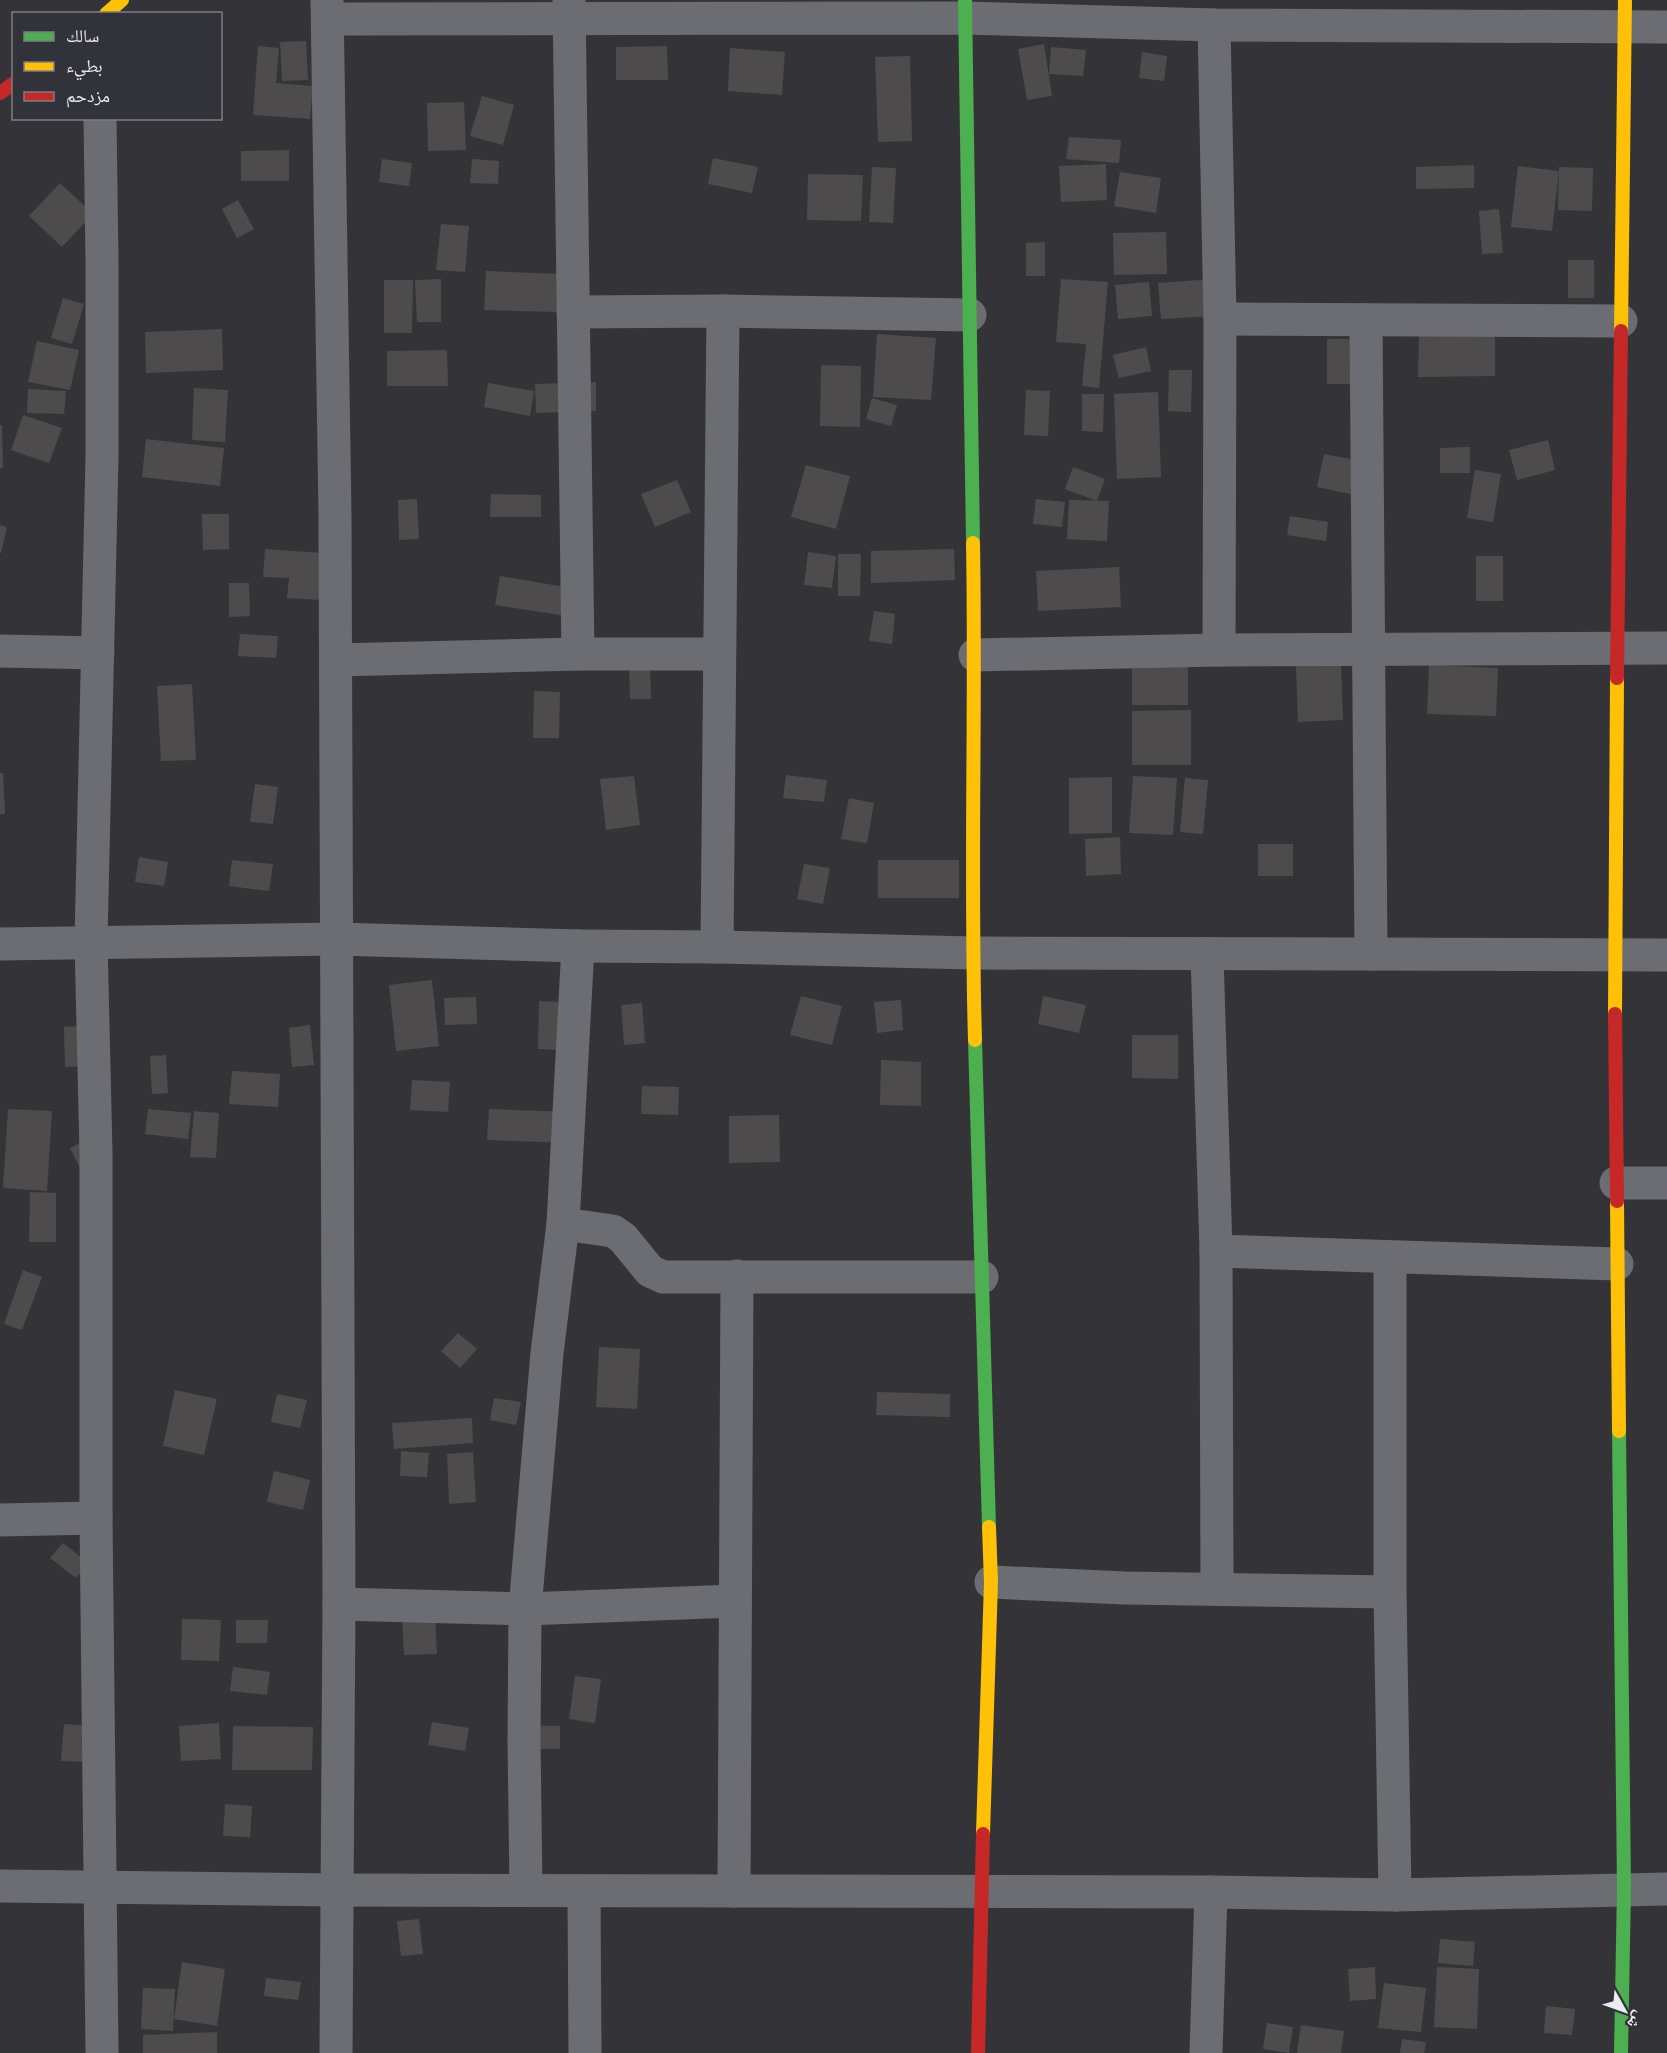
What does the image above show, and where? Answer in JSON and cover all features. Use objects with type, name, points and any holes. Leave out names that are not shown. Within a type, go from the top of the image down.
[{"type":"street","points":[[108,12],[123,0]]},
{"type":"street","points":[[570,9],[578,654]]},
{"type":"street","points":[[965,9],[975,655],[972,953],[991,1582],[978,2053]]},
{"type":"street","points":[[336,2053],[339,1605],[336,660],[327,10],[965,9],[1214,25],[1385,13],[1625,13],[1667,27]]},
{"type":"street","points":[[1621,2053],[1623,1888],[1614,955],[1625,13]]},
{"type":"street","points":[[1214,25],[1220,319],[1218,650]]},
{"type":"street","points":[[100,120],[102,297],[98,653],[91,941],[96,1154],[96,1518],[102,2053]]},
{"type":"street","points":[[573,312],[723,311],[970,315]]},
{"type":"street","points":[[717,947],[723,311]]},
{"type":"street","points":[[1220,319],[1622,321]]},
{"type":"street","points":[[1366,320],[1371,954]]},
{"type":"street","points":[[975,655],[1218,650],[1667,648]]},
{"type":"street","points":[[0,651],[98,653]]},
{"type":"street","points":[[336,660],[578,654],[719,654]]},
{"type":"street","points":[[0,944],[336,939],[972,953],[1667,955]]},
{"type":"street","points":[[526,1890],[525,1609],[548,1353],[563,1224],[578,946]]},
{"type":"street","points":[[1207,954],[1216,1251],[1217,1589]]},
{"type":"street","points":[[1616,1182],[1667,1183]]},
{"type":"street","points":[[563,1224],[613,1232],[623,1238],[650,1271],[663,1277],[982,1277]]},
{"type":"street","points":[[1216,1251],[1617,1264]]},
{"type":"street","points":[[1389,1258],[1390,1592],[1395,1895]]},
{"type":"street","points":[[734,1891],[737,1276]]},
{"type":"street","points":[[0,1520],[96,1518]]},
{"type":"street","points":[[991,1582],[1125,1588],[1390,1592]]},
{"type":"street","points":[[339,1605],[525,1609],[735,1601]]},
{"type":"street","points":[[0,1886],[584,1892],[1211,1892],[1395,1895],[1623,1888],[1667,1889]]},
{"type":"street","points":[[584,1892],[585,2053]]},
{"type":"street","points":[[1206,2053],[1211,1892]]},
{"type":"building","points":[[306,41],[308,80],[282,81],[280,42]]},
{"type":"building","points":[[1044,44],[1052,96],[1027,100],[1018,49]]},
{"type":"building","points":[[258,46],[279,48],[276,83],[313,86],[310,119],[253,115]]},
{"type":"building","points":[[667,46],[668,80],[616,80],[616,47]]},
{"type":"building","points":[[1051,47],[1086,50],[1083,76],[1049,74]]},
{"type":"building","points":[[730,48],[785,52],[782,95],[728,91]]},
{"type":"building","points":[[1142,52],[1167,56],[1164,81],[1139,78]]},
{"type":"building","points":[[910,56],[912,141],[878,142],[875,57]]},
{"type":"building","points":[[482,96],[514,105],[503,145],[470,136]]},
{"type":"building","points":[[464,102],[466,150],[428,151],[427,103]]},
{"type":"building","points":[[1069,137],[1121,140],[1119,163],[1066,159]]},
{"type":"building","points":[[289,150],[289,181],[241,181],[241,151]]},
{"type":"building","points":[[713,158],[758,167],[752,193],[708,184]]},
{"type":"building","points":[[382,159],[412,163],[409,186],[379,182]]},
{"type":"building","points":[[472,159],[499,161],[498,184],[470,183]]},
{"type":"building","points":[[1106,164],[1107,200],[1061,202],[1059,166]]},
{"type":"building","points":[[1474,165],[1474,188],[1416,189],[1416,167]]},
{"type":"building","points":[[1518,166],[1559,171],[1552,231],[1511,227]]},
{"type":"building","points":[[872,167],[896,168],[893,223],[869,222]]},
{"type":"building","points":[[1559,167],[1593,168],[1592,211],[1558,210]]},
{"type":"building","points":[[1120,172],[1161,178],[1156,213],[1114,206]]},
{"type":"building","points":[[808,174],[863,175],[861,221],[807,220]]},
{"type":"building","points":[[60,183],[93,214],[62,247],[29,216]]},
{"type":"building","points":[[238,200],[254,229],[237,238],[222,209]]},
{"type":"building","points":[[1499,209],[1503,253],[1482,254],[1479,211]]},
{"type":"building","points":[[441,224],[469,226],[465,272],[436,270]]},
{"type":"building","points":[[1166,232],[1167,274],[1114,275],[1113,233]]},
{"type":"building","points":[[1045,242],[1045,276],[1026,276],[1026,243]]},
{"type":"building","points":[[1568,260],[1594,260],[1594,298],[1568,298]]},
{"type":"building","points":[[486,271],[560,274],[559,312],[484,310]]},
{"type":"building","points":[[441,279],[441,322],[417,322],[415,280]]},
{"type":"building","points":[[1061,279],[1108,282],[1099,388],[1082,386],[1086,344],[1056,342]]},
{"type":"building","points":[[1213,279],[1215,316],[1161,319],[1158,283]]},
{"type":"building","points":[[384,280],[413,280],[412,333],[384,333]]},
{"type":"building","points":[[1149,282],[1152,316],[1118,319],[1115,285]]},
{"type":"building","points":[[63,298],[84,304],[72,344],[51,338]]},
{"type":"building","points":[[222,329],[223,370],[146,373],[145,332]]},
{"type":"building","points":[[1419,333],[1495,333],[1495,376],[1418,377]]},
{"type":"building","points":[[877,334],[936,338],[931,400],[873,397]]},
{"type":"building","points":[[1327,339],[1362,339],[1361,384],[1327,384]]},
{"type":"building","points":[[37,341],[79,350],[70,390],[28,382]]},
{"type":"building","points":[[1146,347],[1151,371],[1119,378],[1113,355]]},
{"type":"building","points":[[447,350],[448,386],[387,386],[387,351]]},
{"type":"building","points":[[821,365],[861,366],[860,427],[820,426]]},
{"type":"building","points":[[1169,370],[1192,370],[1191,412],[1168,411]]},
{"type":"building","points":[[596,382],[596,411],[536,413],[535,384]]},
{"type":"building","points":[[488,383],[534,391],[530,416],[484,407]]},
{"type":"building","points":[[194,388],[228,390],[225,442],[192,440]]},
{"type":"building","points":[[28,389],[66,391],[64,414],[27,413]]},
{"type":"building","points":[[1026,390],[1050,391],[1048,436],[1024,435]]},
{"type":"building","points":[[1158,392],[1161,477],[1117,479],[1114,394]]},
{"type":"building","points":[[1082,394],[1104,394],[1103,432],[1082,431]]},
{"type":"building","points":[[872,398],[897,405],[891,426],[866,419]]},
{"type":"building","points":[[23,415],[62,428],[49,463],[11,450]]},
{"type":"building","points":[[0,425],[2,425],[3,468],[0,468]]},
{"type":"building","points":[[146,439],[224,448],[220,486],[142,477]]},
{"type":"building","points":[[1548,440],[1555,470],[1517,480],[1509,450]]},
{"type":"building","points":[[1470,447],[1470,473],[1440,473],[1440,448]]},
{"type":"building","points":[[1324,454],[1367,462],[1359,496],[1317,487]]},
{"type":"building","points":[[806,465],[850,476],[836,529],[791,517]]},
{"type":"building","points":[[1073,467],[1105,479],[1097,501],[1065,489]]},
{"type":"building","points":[[1475,470],[1501,474],[1493,522],[1467,518]]},
{"type":"building","points":[[677,480],[691,512],[655,527],[641,494]]},
{"type":"building","points":[[491,494],[541,495],[541,517],[490,517]]},
{"type":"building","points":[[417,499],[419,539],[399,540],[398,500]]},
{"type":"building","points":[[1036,499],[1065,502],[1062,527],[1033,524]]},
{"type":"building","points":[[1069,500],[1109,501],[1107,541],[1067,539]]},
{"type":"building","points":[[202,514],[229,514],[229,549],[203,550]]},
{"type":"building","points":[[1290,516],[1328,522],[1326,541],[1287,535]]},
{"type":"building","points":[[0,525],[7,527],[1,553],[0,553]]},
{"type":"building","points":[[265,549],[323,553],[320,600],[287,598],[289,578],[263,577]]},
{"type":"building","points":[[954,549],[955,580],[871,583],[871,551]]},
{"type":"building","points":[[808,552],[836,556],[832,588],[804,585]]},
{"type":"building","points":[[838,554],[861,554],[860,596],[838,596]]},
{"type":"building","points":[[1476,556],[1503,556],[1503,601],[1476,601]]},
{"type":"building","points":[[1119,567],[1121,607],[1038,611],[1036,571]]},
{"type":"building","points":[[500,576],[571,588],[567,616],[495,605]]},
{"type":"building","points":[[229,583],[249,583],[250,616],[229,617]]},
{"type":"building","points":[[874,611],[895,614],[892,644],[869,641]]},
{"type":"building","points":[[240,634],[278,636],[276,658],[238,656]]},
{"type":"building","points":[[1341,664],[1343,720],[1298,722],[1296,666]]},
{"type":"building","points":[[629,665],[650,665],[651,699],[630,699]]},
{"type":"building","points":[[1429,665],[1498,668],[1496,716],[1427,714]]},
{"type":"building","points":[[1132,666],[1188,666],[1188,705],[1132,705]]},
{"type":"building","points":[[192,684],[196,760],[161,761],[157,686]]},
{"type":"building","points":[[534,691],[560,692],[559,738],[533,738]]},
{"type":"building","points":[[1191,710],[1191,765],[1132,765],[1132,711]]},
{"type":"building","points":[[0,773],[3,773],[5,814],[0,814]]},
{"type":"building","points":[[786,775],[827,780],[824,802],[783,798]]},
{"type":"building","points":[[634,776],[640,825],[606,830],[600,779]]},
{"type":"building","points":[[1133,776],[1177,778],[1173,835],[1129,833]]},
{"type":"building","points":[[1112,777],[1112,833],[1069,834],[1069,778]]},
{"type":"building","points":[[1185,778],[1208,780],[1203,834],[1180,832]]},
{"type":"building","points":[[255,784],[278,787],[273,824],[250,822]]},
{"type":"building","points":[[849,798],[874,803],[867,843],[841,839]]},
{"type":"building","points":[[1120,837],[1121,874],[1086,876],[1085,839]]},
{"type":"building","points":[[1258,844],[1293,844],[1293,876],[1258,876]]},
{"type":"building","points":[[139,857],[168,862],[164,886],[135,882]]},
{"type":"building","points":[[232,860],[273,864],[269,891],[229,886]]},
{"type":"building","points":[[878,860],[959,860],[959,898],[878,898]]},
{"type":"building","points":[[804,864],[830,868],[823,904],[797,899]]},
{"type":"building","points":[[432,980],[439,1046],[396,1051],[389,985]]},
{"type":"building","points":[[801,996],[842,1006],[832,1045],[790,1035]]},
{"type":"building","points":[[1043,996],[1086,1005],[1079,1033],[1038,1024]]},
{"type":"building","points":[[476,997],[477,1024],[445,1025],[444,998]]},
{"type":"building","points":[[901,1000],[903,1030],[877,1033],[874,1002]]},
{"type":"building","points":[[539,1001],[564,1002],[562,1050],[538,1049]]},
{"type":"building","points":[[642,1003],[645,1043],[624,1045],[621,1005]]},
{"type":"building","points":[[108,1025],[109,1065],[65,1067],[64,1027]]},
{"type":"building","points":[[310,1025],[314,1065],[292,1067],[289,1028]]},
{"type":"building","points":[[1132,1035],[1178,1035],[1178,1079],[1132,1078]]},
{"type":"building","points":[[166,1055],[168,1093],[152,1094],[150,1056]]},
{"type":"building","points":[[881,1060],[921,1062],[921,1106],[880,1105]]},
{"type":"building","points":[[232,1071],[280,1074],[278,1107],[229,1104]]},
{"type":"building","points":[[412,1080],[450,1082],[448,1112],[410,1110]]},
{"type":"building","points":[[642,1086],[679,1087],[678,1115],[641,1114]]},
{"type":"building","points":[[8,1109],[52,1111],[47,1191],[3,1188]]},
{"type":"building","points":[[148,1109],[191,1113],[188,1139],[145,1134]]},
{"type":"building","points":[[489,1109],[569,1112],[568,1143],[487,1140]]},
{"type":"building","points":[[194,1111],[219,1113],[216,1158],[190,1157]]},
{"type":"building","points":[[779,1115],[780,1162],[729,1163],[729,1116]]},
{"type":"building","points":[[86,1140],[84,1176],[70,1148]]},
{"type":"building","points":[[30,1192],[56,1193],[56,1242],[29,1242]]},
{"type":"building","points":[[23,1270],[42,1277],[22,1330],[4,1324]]},
{"type":"building","points":[[458,1333],[477,1349],[460,1368],[441,1351]]},
{"type":"building","points":[[599,1347],[640,1349],[637,1409],[596,1407]]},
{"type":"building","points":[[175,1390],[217,1399],[204,1455],[163,1446]]},
{"type":"building","points":[[877,1392],[950,1394],[950,1417],[876,1415]]},
{"type":"building","points":[[277,1394],[307,1400],[300,1428],[271,1422]]},
{"type":"building","points":[[494,1398],[521,1402],[516,1425],[490,1420]]},
{"type":"building","points":[[472,1418],[473,1443],[394,1449],[392,1423]]},
{"type":"building","points":[[401,1451],[429,1453],[427,1477],[400,1476]]},
{"type":"building","points":[[473,1452],[476,1502],[449,1504],[447,1454]]},
{"type":"building","points":[[274,1471],[310,1480],[303,1510],[267,1502]]},
{"type":"building","points":[[63,1543],[88,1563],[76,1578],[50,1558]]},
{"type":"building","points":[[435,1616],[437,1654],[404,1655],[402,1617]]},
{"type":"building","points":[[182,1619],[221,1620],[219,1661],[181,1660]]},
{"type":"building","points":[[236,1620],[268,1620],[267,1643],[236,1643]]},
{"type":"building","points":[[233,1667],[270,1672],[267,1695],[230,1691]]},
{"type":"building","points":[[575,1676],[601,1679],[595,1723],[569,1719]]},
{"type":"building","points":[[432,1722],[469,1728],[465,1751],[428,1745]]},
{"type":"building","points":[[219,1723],[221,1759],[181,1761],[179,1726]]},
{"type":"building","points":[[64,1724],[93,1726],[90,1762],[61,1761]]},
{"type":"building","points":[[511,1725],[560,1726],[560,1749],[511,1749]]},
{"type":"building","points":[[233,1726],[313,1727],[312,1770],[232,1770]]},
{"type":"building","points":[[225,1804],[252,1806],[250,1837],[223,1836]]},
{"type":"building","points":[[419,1919],[423,1954],[401,1956],[397,1921]]},
{"type":"building","points":[[1440,1939],[1475,1942],[1473,1966],[1438,1963]]},
{"type":"building","points":[[182,1962],[225,1969],[217,2026],[174,2019]]},
{"type":"building","points":[[1375,1967],[1376,1999],[1350,2001],[1348,1969]]},
{"type":"building","points":[[1437,1967],[1479,1969],[1477,2029],[1434,2027]]},
{"type":"building","points":[[266,1978],[301,1982],[298,2000],[264,1996]]},
{"type":"building","points":[[1384,1983],[1426,1988],[1421,2032],[1378,2028]]},
{"type":"building","points":[[143,1988],[175,1989],[173,2031],[141,2029]]},
{"type":"building","points":[[1546,2006],[1575,2009],[1572,2035],[1544,2033]]},
{"type":"building","points":[[1267,2023],[1293,2027],[1289,2053],[1263,2049]]},
{"type":"building","points":[[1301,2025],[1344,2031],[1341,2053],[1297,2053]]},
{"type":"building","points":[[217,2032],[217,2053],[143,2053],[143,2035]]},
{"type":"building","points":[[1402,2039],[1426,2042],[1424,2053],[1400,2053]]},
{"type":"traffic: fast","points":[[965,0],[973,543]]},
{"type":"traffic: fast","points":[[975,1040],[989,1527]]},
{"type":"traffic: fast","points":[[1619,1431],[1624,1888],[1621,2053]]},
{"type":"traffic: slow","points":[[108,12],[122,0]]},
{"type":"traffic: slow","points":[[1621,331],[1625,0]]},
{"type":"traffic: slow","points":[[973,543],[975,1040]]},
{"type":"traffic: slow","points":[[1615,1014],[1617,678]]},
{"type":"traffic: slow","points":[[1617,1201],[1619,1431]]},
{"type":"traffic: slow","points":[[983,1834],[991,1582],[989,1527]]},
{"type":"traffic: jam","points":[[0,93],[12,84]]},
{"type":"traffic: jam","points":[[1617,678],[1621,331]]},
{"type":"traffic: jam","points":[[1615,1014],[1617,1201]]},
{"type":"traffic: jam","points":[[978,2053],[983,1834]]}]
